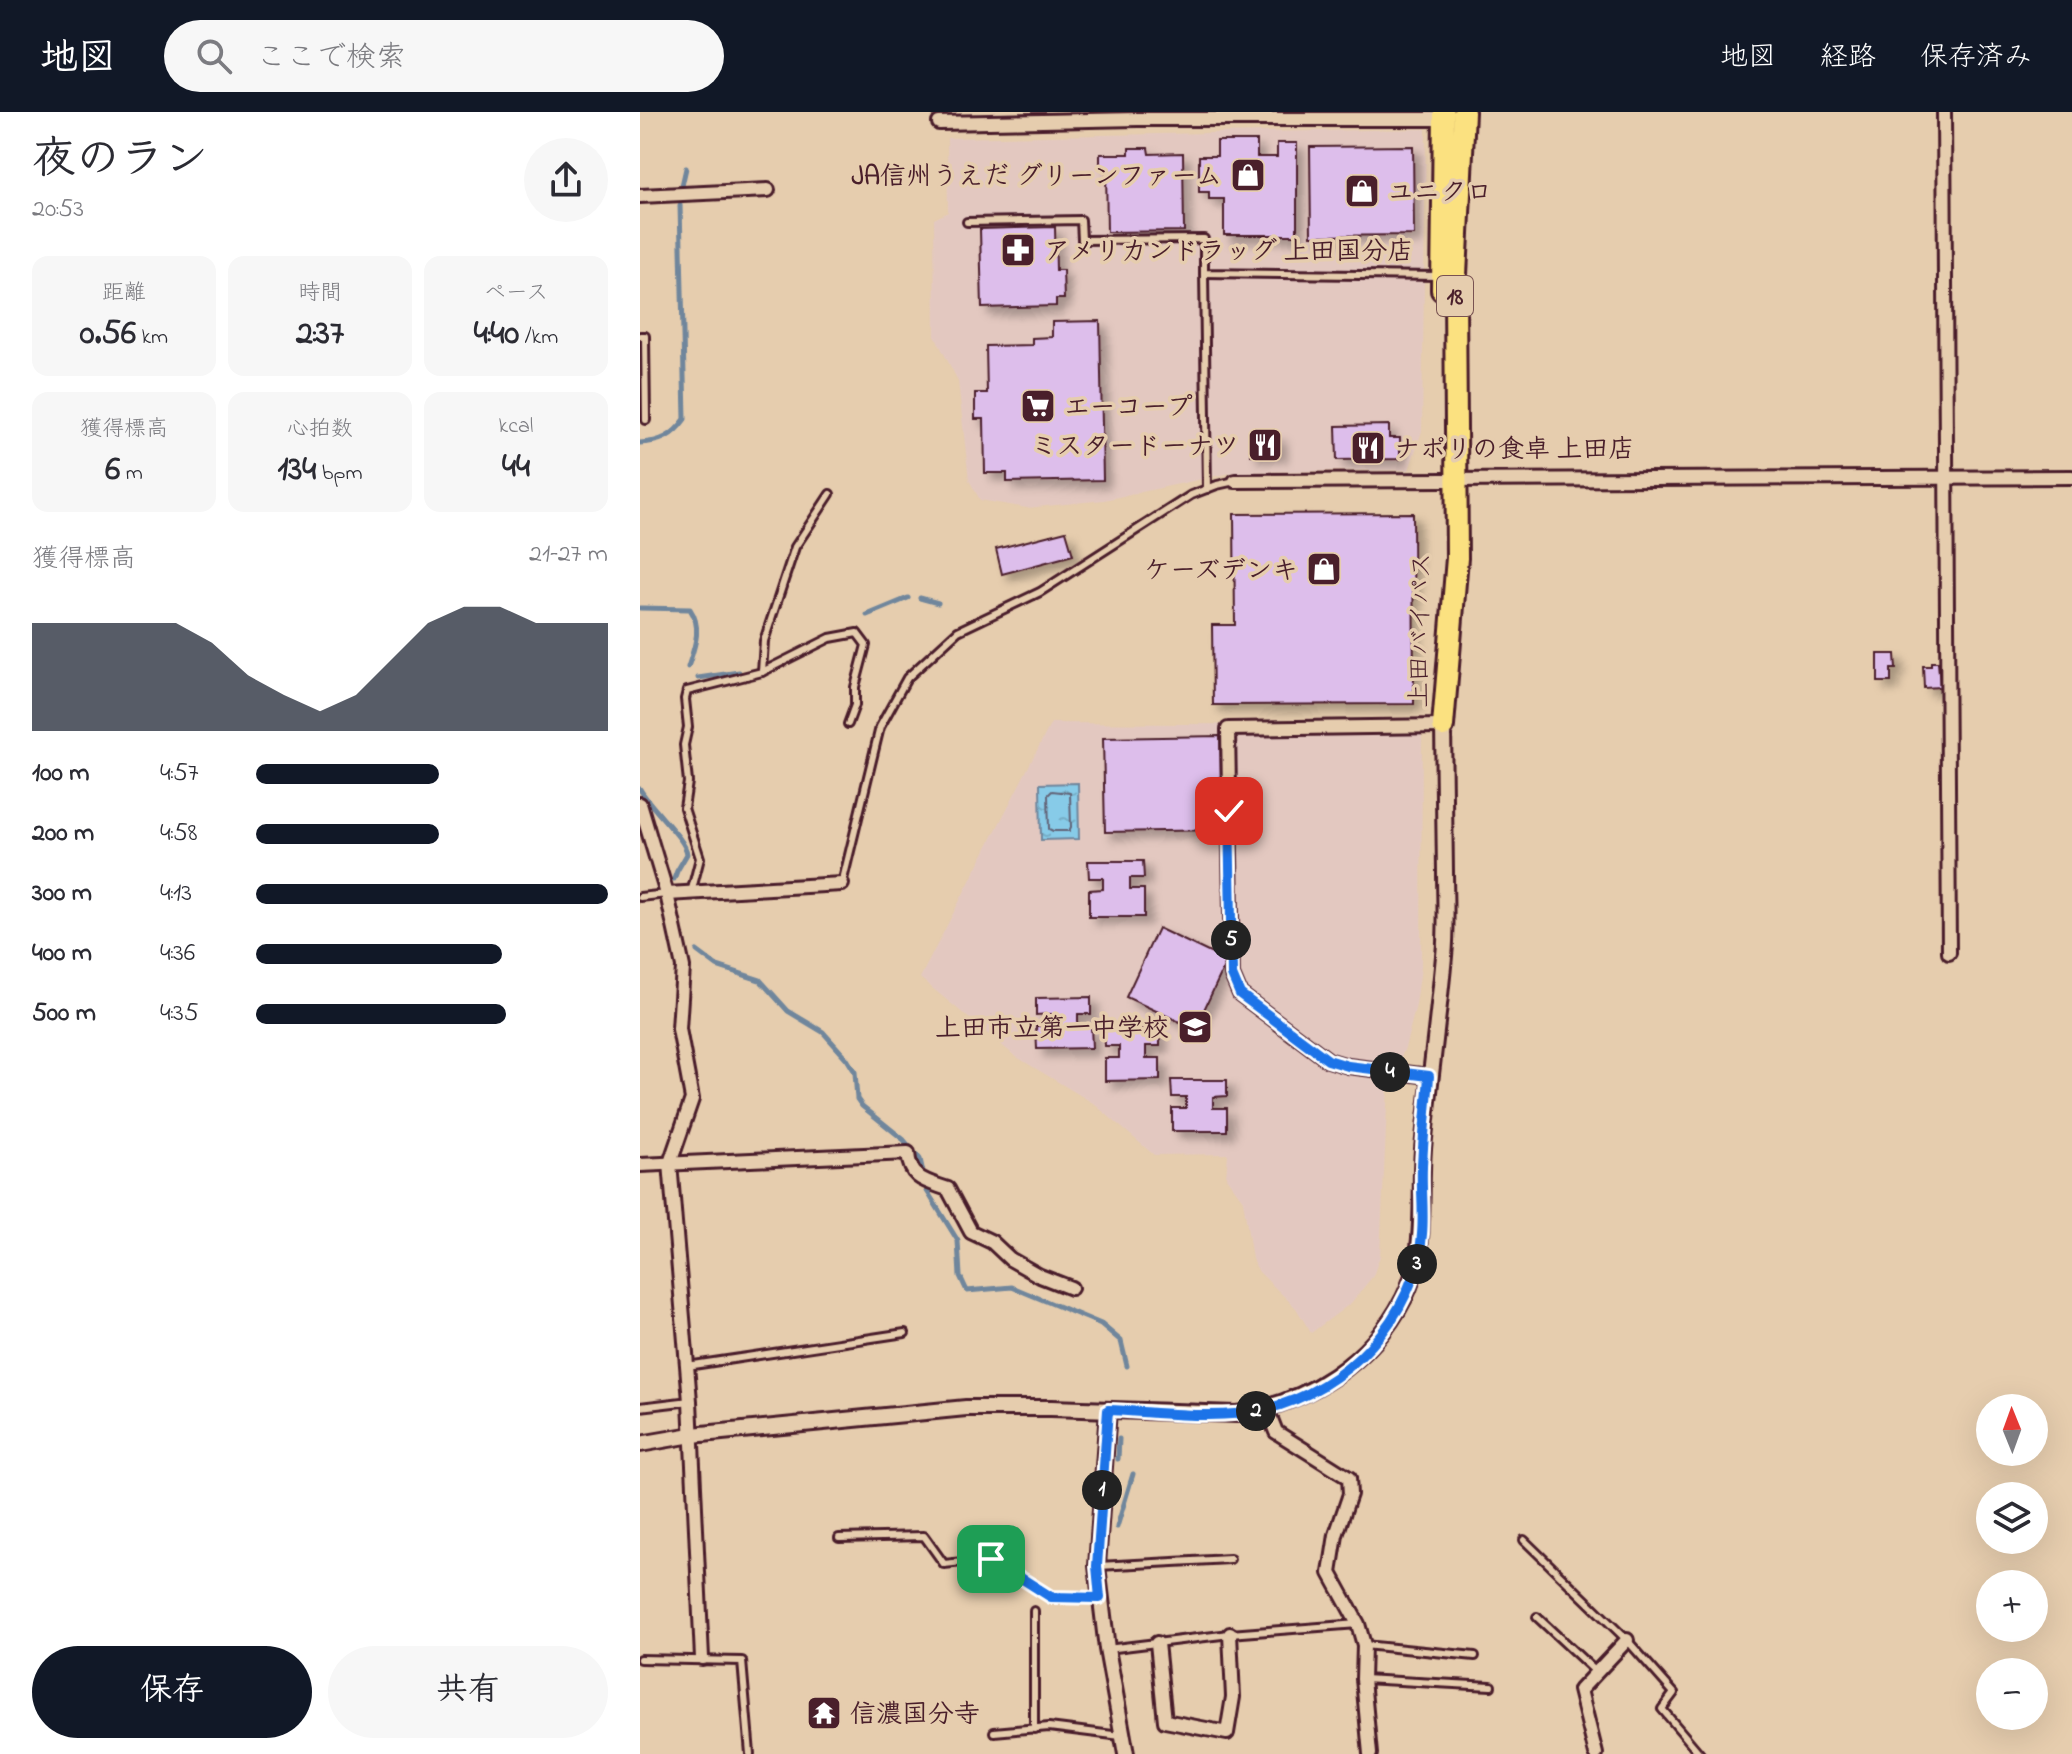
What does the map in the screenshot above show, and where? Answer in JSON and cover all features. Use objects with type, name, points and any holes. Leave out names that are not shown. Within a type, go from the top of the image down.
[{"type":"highway","name":"上田バイパス","points":[[1450,480],[1442,276],[1451,114]]},
{"type":"highway","name":"上田バイパス","points":[[1443,726],[1455,295],[1451,114]]},
{"type":"street","points":[[1944,112],[1949,953]]},
{"type":"street","points":[[939,123],[1137,116],[1451,114]]},
{"type":"street","points":[[640,196],[768,190]]},
{"type":"street","points":[[1235,481],[2072,477]]},
{"type":"street","points":[[640,1444],[692,1435],[966,1408],[1208,1414],[1267,1409],[1319,1387],[1345,1370],[1368,1349],[1405,1297],[1417,1265],[1422,1235],[1422,1166],[1429,1076],[1444,954],[1443,726],[1228,729],[1232,975],[1240,994],[1328,1060],[1348,1066],[1429,1076]]},
{"type":"street","points":[[640,804],[667,894],[683,967],[679,1029],[692,1099],[670,1163],[690,1401],[702,1658]]},
{"type":"street","points":[[667,894],[842,884]]},
{"type":"street","points":[[640,1165],[908,1153],[909,1168],[919,1179],[948,1189],[971,1232],[992,1242],[1010,1259],[1040,1276],[1071,1288]]},
{"type":"street","points":[[1267,1409],[1276,1432],[1349,1478],[1350,1494],[1336,1535],[1330,1573],[1358,1624],[1364,1645],[1363,1679],[1370,1754]]},
{"type":"street","points":[[1108,1410],[1097,1566],[1107,1649],[1126,1754]]},
{"type":"street","points":[[1157,1643],[1165,1721],[1227,1733],[1233,1697],[1230,1634]]},
{"type":"street","points":[[1596,1754],[1580,1690],[1627,1640]]},
{"type":"lane","points":[[967,222],[1081,220],[1082,240],[1204,239],[1207,489]]},
{"type":"lane","points":[[1204,273],[1442,276]]},
{"type":"lane","points":[[640,336],[645,336],[646,420]]},
{"type":"lane","points":[[842,884],[880,727],[907,678],[958,631],[1040,592],[1191,495],[1235,481]]},
{"type":"lane","points":[[762,672],[764,641],[795,547],[830,494]]},
{"type":"lane","points":[[691,893],[700,858],[684,808],[688,782],[684,748],[688,723],[686,693],[689,689],[740,680],[830,638],[860,633],[866,645],[855,687],[855,705],[848,724]]},
{"type":"lane","points":[[640,897],[667,894]]},
{"type":"lane","points":[[687,1366],[905,1333]]},
{"type":"lane","points":[[640,1407],[690,1401]]},
{"type":"lane","points":[[839,1538],[924,1536],[944,1564],[991,1559],[1051,1597],[1100,1598]]},
{"type":"lane","points":[[1524,1540],[1627,1640],[1674,1693],[1662,1709],[1700,1754]]},
{"type":"lane","points":[[1097,1566],[1230,1559]]},
{"type":"lane","points":[[1034,1611],[1034,1729]]},
{"type":"lane","points":[[1537,1617],[1597,1672]]},
{"type":"lane","points":[[1107,1649],[1230,1634],[1358,1624]]},
{"type":"lane","points":[[1364,1645],[1475,1656]]},
{"type":"lane","points":[[640,1659],[742,1661],[750,1754]]},
{"type":"lane","points":[[1363,1679],[1491,1686]]},
{"type":"lane","points":[[994,1732],[1049,1727],[1122,1736]]},
{"type":"shaded area","points":[[1426,129],[1422,431],[1409,470],[1235,472],[1104,500],[1027,508],[980,500],[969,480],[958,381],[935,336],[934,219],[948,212],[947,138]]},
{"type":"shaded area","name":"上田市立第一中学校","points":[[1051,723],[1422,726],[1421,967],[1416,1005],[1405,1048],[1388,1086],[1380,1256],[1373,1276],[1351,1303],[1311,1333],[1296,1308],[1259,1272],[1252,1259],[1243,1200],[1226,1177],[1228,1154],[1154,1155],[1093,1103],[1015,1056],[920,978]]},
{"type":"water","points":[[1078,783],[1079,839],[1041,840],[1040,784]]},
{"type":"building","name":"JA信州うえだ グリーンファーム","points":[[1217,141],[1257,141],[1257,157],[1277,157],[1277,143],[1297,143],[1297,235],[1224,235],[1224,199],[1209,199],[1209,192],[1199,192],[1199,156],[1217,156]]},
{"type":"building","name":"ユニクロ","points":[[1413,146],[1414,235],[1311,236],[1310,147]]},
{"type":"building","points":[[1129,148],[1148,148],[1149,154],[1183,153],[1184,231],[1107,232],[1106,168],[1100,168],[1100,154],[1129,154]]},
{"type":"building","name":"アメリカンドラッグ 上田国分店","points":[[1055,227],[1056,270],[1063,270],[1064,299],[1056,299],[1056,306],[982,308],[980,229]]},
{"type":"building","name":"エーコープ","points":[[1100,321],[1103,480],[1007,482],[1007,473],[985,473],[984,419],[975,419],[975,393],[987,393],[986,346],[1032,345],[1032,338],[1052,337],[1052,322]]},
{"type":"building","name":"ナポリの食卓 上田店","points":[[1389,425],[1389,438],[1400,438],[1400,459],[1337,460],[1336,426]]},
{"type":"building","name":"ミスタードーナツ","points":[[1279,435],[1280,454],[1251,455],[1250,436]]},
{"type":"building","name":"ケーズデンキ","points":[[1413,513],[1414,704],[1213,705],[1212,625],[1235,625],[1234,514]]},
{"type":"building","points":[[1066,531],[1073,555],[1002,574],[996,549]]},
{"type":"building","points":[[1878,654],[1895,654],[1896,669],[1891,669],[1891,682],[1878,682]]},
{"type":"building","points":[[1931,662],[1938,662],[1940,687],[1924,688],[1923,666],[1931,666]]},
{"type":"building","points":[[1220,736],[1222,830],[1105,832],[1103,738]]},
{"type":"building","points":[[1088,861],[1143,861],[1144,878],[1130,878],[1130,889],[1144,889],[1144,917],[1089,917],[1089,890],[1103,889],[1103,878],[1089,878]]},
{"type":"building","points":[[1158,928],[1227,961],[1195,1029],[1126,997]]},
{"type":"building","points":[[1091,997],[1091,1014],[1078,1014],[1078,1026],[1091,1026],[1092,1048],[1037,1049],[1036,1026],[1051,1026],[1051,1014],[1036,1015],[1036,998]]},
{"type":"building","points":[[1104,1029],[1160,1029],[1160,1046],[1146,1046],[1146,1058],[1160,1058],[1160,1080],[1105,1081],[1105,1058],[1119,1058],[1119,1046],[1105,1046]]},
{"type":"building","points":[[1171,1080],[1227,1080],[1227,1096],[1213,1097],[1213,1108],[1227,1108],[1227,1131],[1172,1131],[1172,1108],[1186,1108],[1186,1097],[1172,1097]]},
{"type":"waterway","points":[[681,190],[686,168]]},
{"type":"waterway","points":[[640,443],[666,437],[685,419],[680,205]]},
{"type":"waterway","points":[[867,615],[908,598]]},
{"type":"waterway","points":[[920,598],[938,603]]},
{"type":"waterway","points":[[640,608],[690,609],[697,631],[688,667]]},
{"type":"waterway","points":[[698,678],[739,672]]},
{"type":"waterway","points":[[640,789],[685,848],[687,854],[674,879]]},
{"type":"waterway","points":[[697,951],[717,966],[760,980],[788,1011],[823,1032],[847,1059],[855,1072],[857,1099],[862,1106],[904,1140],[920,1159],[927,1191],[958,1241],[960,1276],[967,1291],[1012,1287],[1101,1324],[1121,1341],[1127,1366]]},
{"type":"waterway","points":[[1118,1459],[1119,1439]]},
{"type":"waterway","points":[[1117,1527],[1133,1474]]},
{"type":"place","name":"JA信州うえだ グリーンファーム","points":[[1248,175]]},
{"type":"place","name":"ユニクロ","points":[[1362,191]]},
{"type":"place","name":"アメリカンドラッグ 上田国分店","points":[[1018,250]]},
{"type":"place","name":"エーコープ","points":[[1038,406]]},
{"type":"place","name":"ミスタードーナツ","points":[[1265,445]]},
{"type":"place","name":"ナポリの食卓 上田店","points":[[1368,448]]},
{"type":"place","name":"ケーズデンキ","points":[[1324,569]]},
{"type":"place","name":"上田市立第一中学校","points":[[1195,1027]]},
{"type":"place","name":"信濃国分寺","points":[[824,1713]]},
{"type":"route","points":[[991,1559],[1051,1597],[1100,1598],[1097,1566],[1108,1410],[1237,1414],[1267,1409],[1293,1400],[1345,1370],[1368,1349],[1405,1297],[1417,1265],[1422,1235],[1422,1166],[1429,1076],[1348,1066],[1328,1060],[1240,994],[1232,975],[1229,811]]}]
